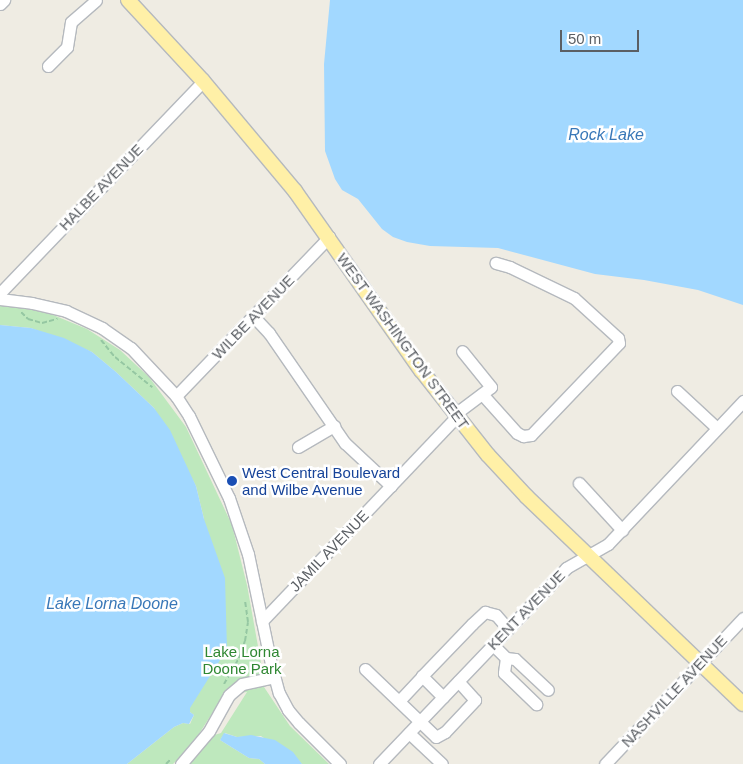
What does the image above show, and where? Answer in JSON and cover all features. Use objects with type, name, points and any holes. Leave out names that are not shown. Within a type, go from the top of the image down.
[{"type":"main road","name":"WEST WASHINGTON STREET","points":[[128,0],[203,81],[258,145],[329,237],[421,370],[488,455],[527,497],[587,556],[743,704]]},
{"type":"street","points":[[0,4],[4,0]]},
{"type":"street","points":[[48,66],[67,47],[71,22],[96,0]]},
{"type":"street","name":"HALBE AVENUE","points":[[0,292],[203,81]]},
{"type":"street","name":"WILBE AVENUE","points":[[176,396],[329,237]]},
{"type":"street","points":[[462,351],[491,387],[482,394],[517,433],[523,436],[531,435],[619,343],[618,338],[574,298],[510,267],[496,263]]},
{"type":"street","points":[[0,299],[32,303],[66,311],[102,328],[131,348],[176,396],[193,423],[230,498],[248,554],[274,677],[279,692],[288,710],[340,764]]},
{"type":"street","points":[[254,317],[268,333],[346,443],[391,486]]},
{"type":"street","points":[[677,391],[717,428]]},
{"type":"street","name":"JAMIL AVENUE","points":[[262,621],[456,415],[482,394]]},
{"type":"street","name":"KENT AVENUE","points":[[380,764],[566,568],[608,544],[743,401]]},
{"type":"street","points":[[298,447],[334,426]]},
{"type":"street","points":[[579,483],[622,530]]},
{"type":"street","points":[[399,702],[485,612],[496,615],[508,629]]},
{"type":"street","name":"NASHVILLE AVENUE","points":[[605,764],[743,618]]},
{"type":"street","points":[[493,645],[506,658],[515,659],[548,690]]},
{"type":"street","points":[[506,658],[504,673],[536,704]]},
{"type":"street","points":[[365,669],[436,737],[445,732],[475,700],[458,681]]},
{"type":"street","points":[[422,676],[443,697]]},
{"type":"street","points":[[176,761],[209,730],[229,695],[242,684],[274,677]]},
{"type":"street","points":[[409,733],[442,764]]},
{"type":"path","points":[[26,311],[20,310],[28,319],[42,323],[58,319],[53,317]]},
{"type":"path","points":[[100,339],[106,349],[147,384],[158,390]]},
{"type":"path","points":[[224,685],[239,658],[245,641],[248,622],[245,596]]},
{"type":"path","points":[[166,764],[176,761]]},
{"type":"green space","name":"Lake Lorna Doone Park","points":[[0,305],[46,312],[87,329],[120,350],[149,377],[186,427],[232,525],[247,585],[263,674],[237,682],[220,701],[190,748],[173,764],[127,764],[174,727],[183,723],[190,724],[194,715],[190,712],[190,708],[204,519],[196,486],[154,408],[116,372],[92,352],[31,328],[0,325]]},
{"type":"green space","name":"Lake Lorna Doone Park","points":[[257,684],[264,687],[290,726],[329,764],[302,764],[261,736],[237,737],[225,733],[220,740],[249,758],[259,759],[265,764],[186,764],[208,737],[221,733],[247,692],[238,693],[239,690]]},
{"type":"water","name":"Rock Lake","points":[[330,0],[743,0],[743,305],[698,290],[644,280],[595,274],[498,248],[430,246],[407,242],[393,237],[382,229],[358,199],[342,190],[335,179],[325,151],[324,64]]},
{"type":"water","name":"Lake Lorna Doone","points":[[0,325],[31,328],[64,338],[92,352],[154,408],[170,430],[196,486],[204,519],[225,578],[227,649],[190,708],[190,712],[194,715],[189,724],[183,723],[174,727],[127,764],[0,764]]},
{"type":"water","points":[[224,733],[237,737],[251,735],[275,740],[293,752],[302,764],[265,764],[259,759],[249,758],[220,740]]},
{"type":"place","name":"West Central Boulevard and Wilbe Avenue","points":[[232,481]]}]
